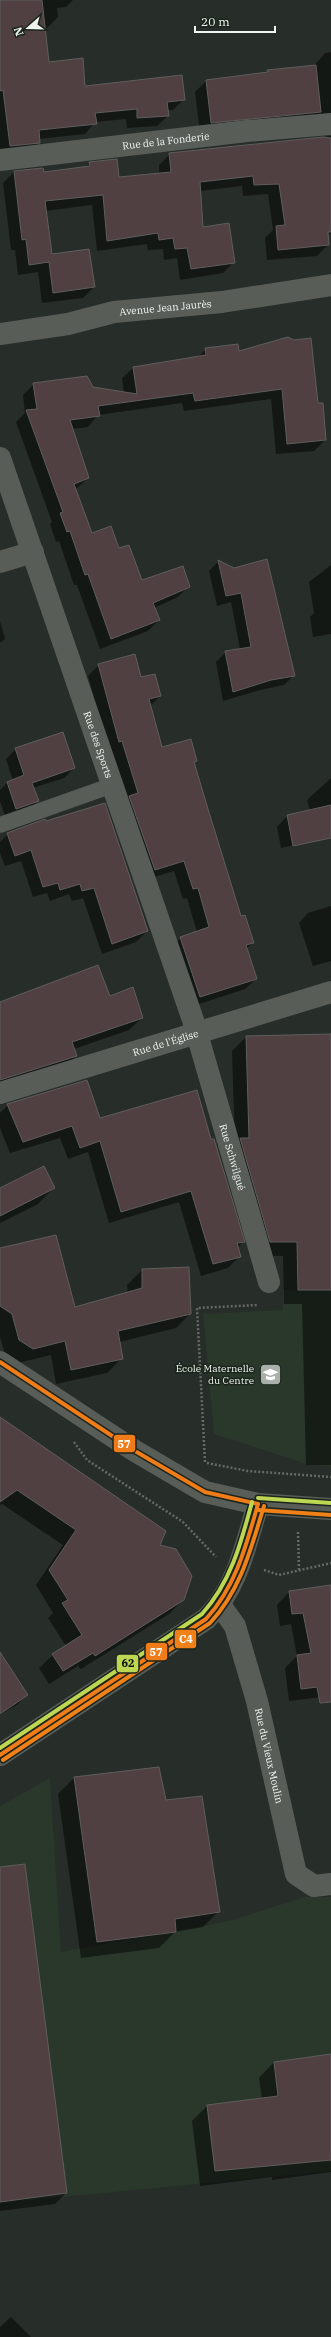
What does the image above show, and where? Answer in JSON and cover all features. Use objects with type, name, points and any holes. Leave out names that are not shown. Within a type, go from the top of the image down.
[{"type":"street","name":"Rue de la Fonderie","points":[[0,160],[247,131],[331,124]]},
{"type":"street","name":"Avenue Jean Jaurès","points":[[0,334],[68,324],[114,312],[222,302],[331,285]]},
{"type":"street","name":"Rue des Sports","points":[[0,458],[114,785],[197,1032]]},
{"type":"street","points":[[0,562],[33,552]]},
{"type":"street","name":"Rue de l'Église","points":[[0,1093],[331,992]]},
{"type":"street","name":"Rue Schwilgué","points":[[197,1032],[269,1282]]},
{"type":"street","points":[[0,1362],[135,1451],[205,1492],[258,1504],[331,1509]]},
{"type":"street","points":[[0,1755],[190,1630],[206,1619],[220,1606],[240,1564],[258,1504]]},
{"type":"street","name":"Rue du Vieux Moulin","points":[[220,1606],[235,1626],[257,1701],[296,1874],[314,1886],[331,1884]]},
{"type":"lane","points":[[0,825],[114,785]]},
{"type":"path","points":[[205,1462],[197,1308],[274,1304],[269,1282]]},
{"type":"path","points":[[71,1438],[87,1460],[183,1522],[213,1556],[280,1575],[331,1563]]},
{"type":"path","points":[[200,1461],[248,1471],[331,1477]]},
{"type":"shaded area","name":"École Maternelle du Centre","points":[[331,1248],[331,1466],[310,1465],[214,1434],[203,1314],[283,1310],[283,1290],[298,1290],[297,1249]]},
{"type":"shaded area","points":[[50,1778],[61,1952],[229,1921],[305,1897],[331,1897],[331,2171],[0,2203],[0,1806]]},
{"type":"building","points":[[0,0],[42,0],[49,62],[83,58],[85,86],[182,75],[185,100],[167,102],[169,116],[137,118],[137,109],[95,113],[97,124],[39,130],[40,143],[10,146],[3,90],[0,91]]},
{"type":"building","points":[[316,65],[321,112],[211,123],[206,80],[268,72],[267,70]]},
{"type":"building","points":[[323,137],[331,138],[331,232],[328,232],[329,245],[278,250],[276,226],[285,225],[279,184],[254,185],[253,176],[200,182],[203,227],[229,223],[235,263],[191,269],[187,248],[175,249],[173,238],[159,240],[158,233],[107,241],[103,195],[45,201],[52,254],[89,249],[95,287],[53,293],[49,262],[29,265],[26,239],[22,240],[14,171],[43,168],[44,172],[90,166],[89,162],[117,159],[119,177],[171,172],[169,153]]},
{"type":"building","points":[[288,337],[294,340],[311,338],[318,403],[323,403],[326,440],[287,444],[282,389],[195,401],[193,393],[98,406],[100,416],[70,420],[89,478],[74,484],[92,533],[111,526],[119,548],[129,545],[142,580],[183,566],[190,587],[153,603],[160,620],[111,639],[88,574],[85,575],[70,531],[67,532],[60,513],[63,512],[26,410],[37,409],[33,383],[87,376],[93,387],[137,394],[133,367],[206,355],[205,348],[238,344],[239,351]]},
{"type":"building","points":[[267,559],[295,676],[271,680],[233,692],[225,651],[251,647],[241,593],[226,596],[218,560],[234,568]]},
{"type":"building","points":[[135,654],[141,677],[155,674],[161,696],[149,699],[162,747],[191,739],[197,761],[194,762],[241,916],[245,915],[254,943],[246,945],[257,979],[200,997],[180,937],[209,927],[198,888],[193,889],[184,861],[155,870],[129,796],[138,793],[122,741],[119,742],[98,664]]},
{"type":"building","points":[[63,732],[75,768],[32,783],[39,801],[16,809],[7,782],[24,775],[15,748]]},
{"type":"building","points":[[105,803],[148,931],[112,944],[94,888],[82,891],[80,884],[60,890],[58,883],[43,887],[31,850],[15,856],[7,833],[45,819],[46,821]]},
{"type":"building","points":[[331,805],[331,838],[293,846],[287,815]]},
{"type":"building","points":[[98,965],[110,996],[133,987],[143,1018],[72,1042],[77,1056],[0,1080],[0,1002]]},
{"type":"building","points":[[331,1034],[331,1290],[298,1290],[297,1242],[270,1242],[240,1138],[249,1138],[246,1036]]},
{"type":"building","points":[[87,1080],[100,1118],[197,1090],[211,1139],[214,1139],[245,1242],[237,1243],[241,1257],[213,1264],[191,1191],[121,1212],[100,1141],[80,1148],[72,1126],[23,1142],[7,1104]]},
{"type":"building","points":[[44,1166],[55,1188],[0,1216],[0,1188]]},
{"type":"building","points":[[56,1235],[75,1307],[142,1288],[142,1269],[189,1267],[191,1314],[118,1331],[123,1359],[71,1370],[65,1341],[33,1349],[19,1340],[12,1314],[0,1306],[0,1248]]},
{"type":"building","points":[[0,1417],[166,1531],[160,1545],[176,1549],[192,1576],[184,1600],[95,1656],[93,1653],[63,1671],[52,1654],[82,1635],[62,1603],[68,1600],[49,1570],[76,1530],[17,1490],[0,1502]]},
{"type":"building","points":[[331,1585],[331,1702],[320,1703],[317,1687],[301,1689],[297,1655],[311,1653],[303,1613],[292,1614],[289,1591]]},
{"type":"building","points":[[0,1652],[28,1695],[0,1714]]},
{"type":"building","points":[[159,1767],[166,1800],[202,1796],[220,1912],[175,1919],[176,1932],[97,1942],[74,1777]]},
{"type":"building","points":[[25,1864],[67,2193],[0,2202],[0,1867]]},
{"type":"building","points":[[331,2054],[331,2160],[215,2171],[207,2105],[278,2096],[274,2062]]},
{"type":"transit line","name":"57","points":[[0,1362],[135,1451],[205,1492],[258,1504]]},
{"type":"transit line","name":"62","points":[[258,1498],[331,1503]]},
{"type":"transit line","name":"62","points":[[0,1748],[202,1614],[212,1602],[228,1575],[244,1532],[252,1502]]},
{"type":"transit line","name":"57","points":[[0,1755],[206,1619],[225,1593],[239,1565],[258,1504]]},
{"type":"transit line","name":"C4","points":[[3,1760],[210,1623],[230,1597],[244,1568],[264,1506]]},
{"type":"transit line","name":"C4","points":[[258,1510],[331,1515]]},
{"type":"place","name":"École Maternelle du Centre","points":[[270,1374]]}]
